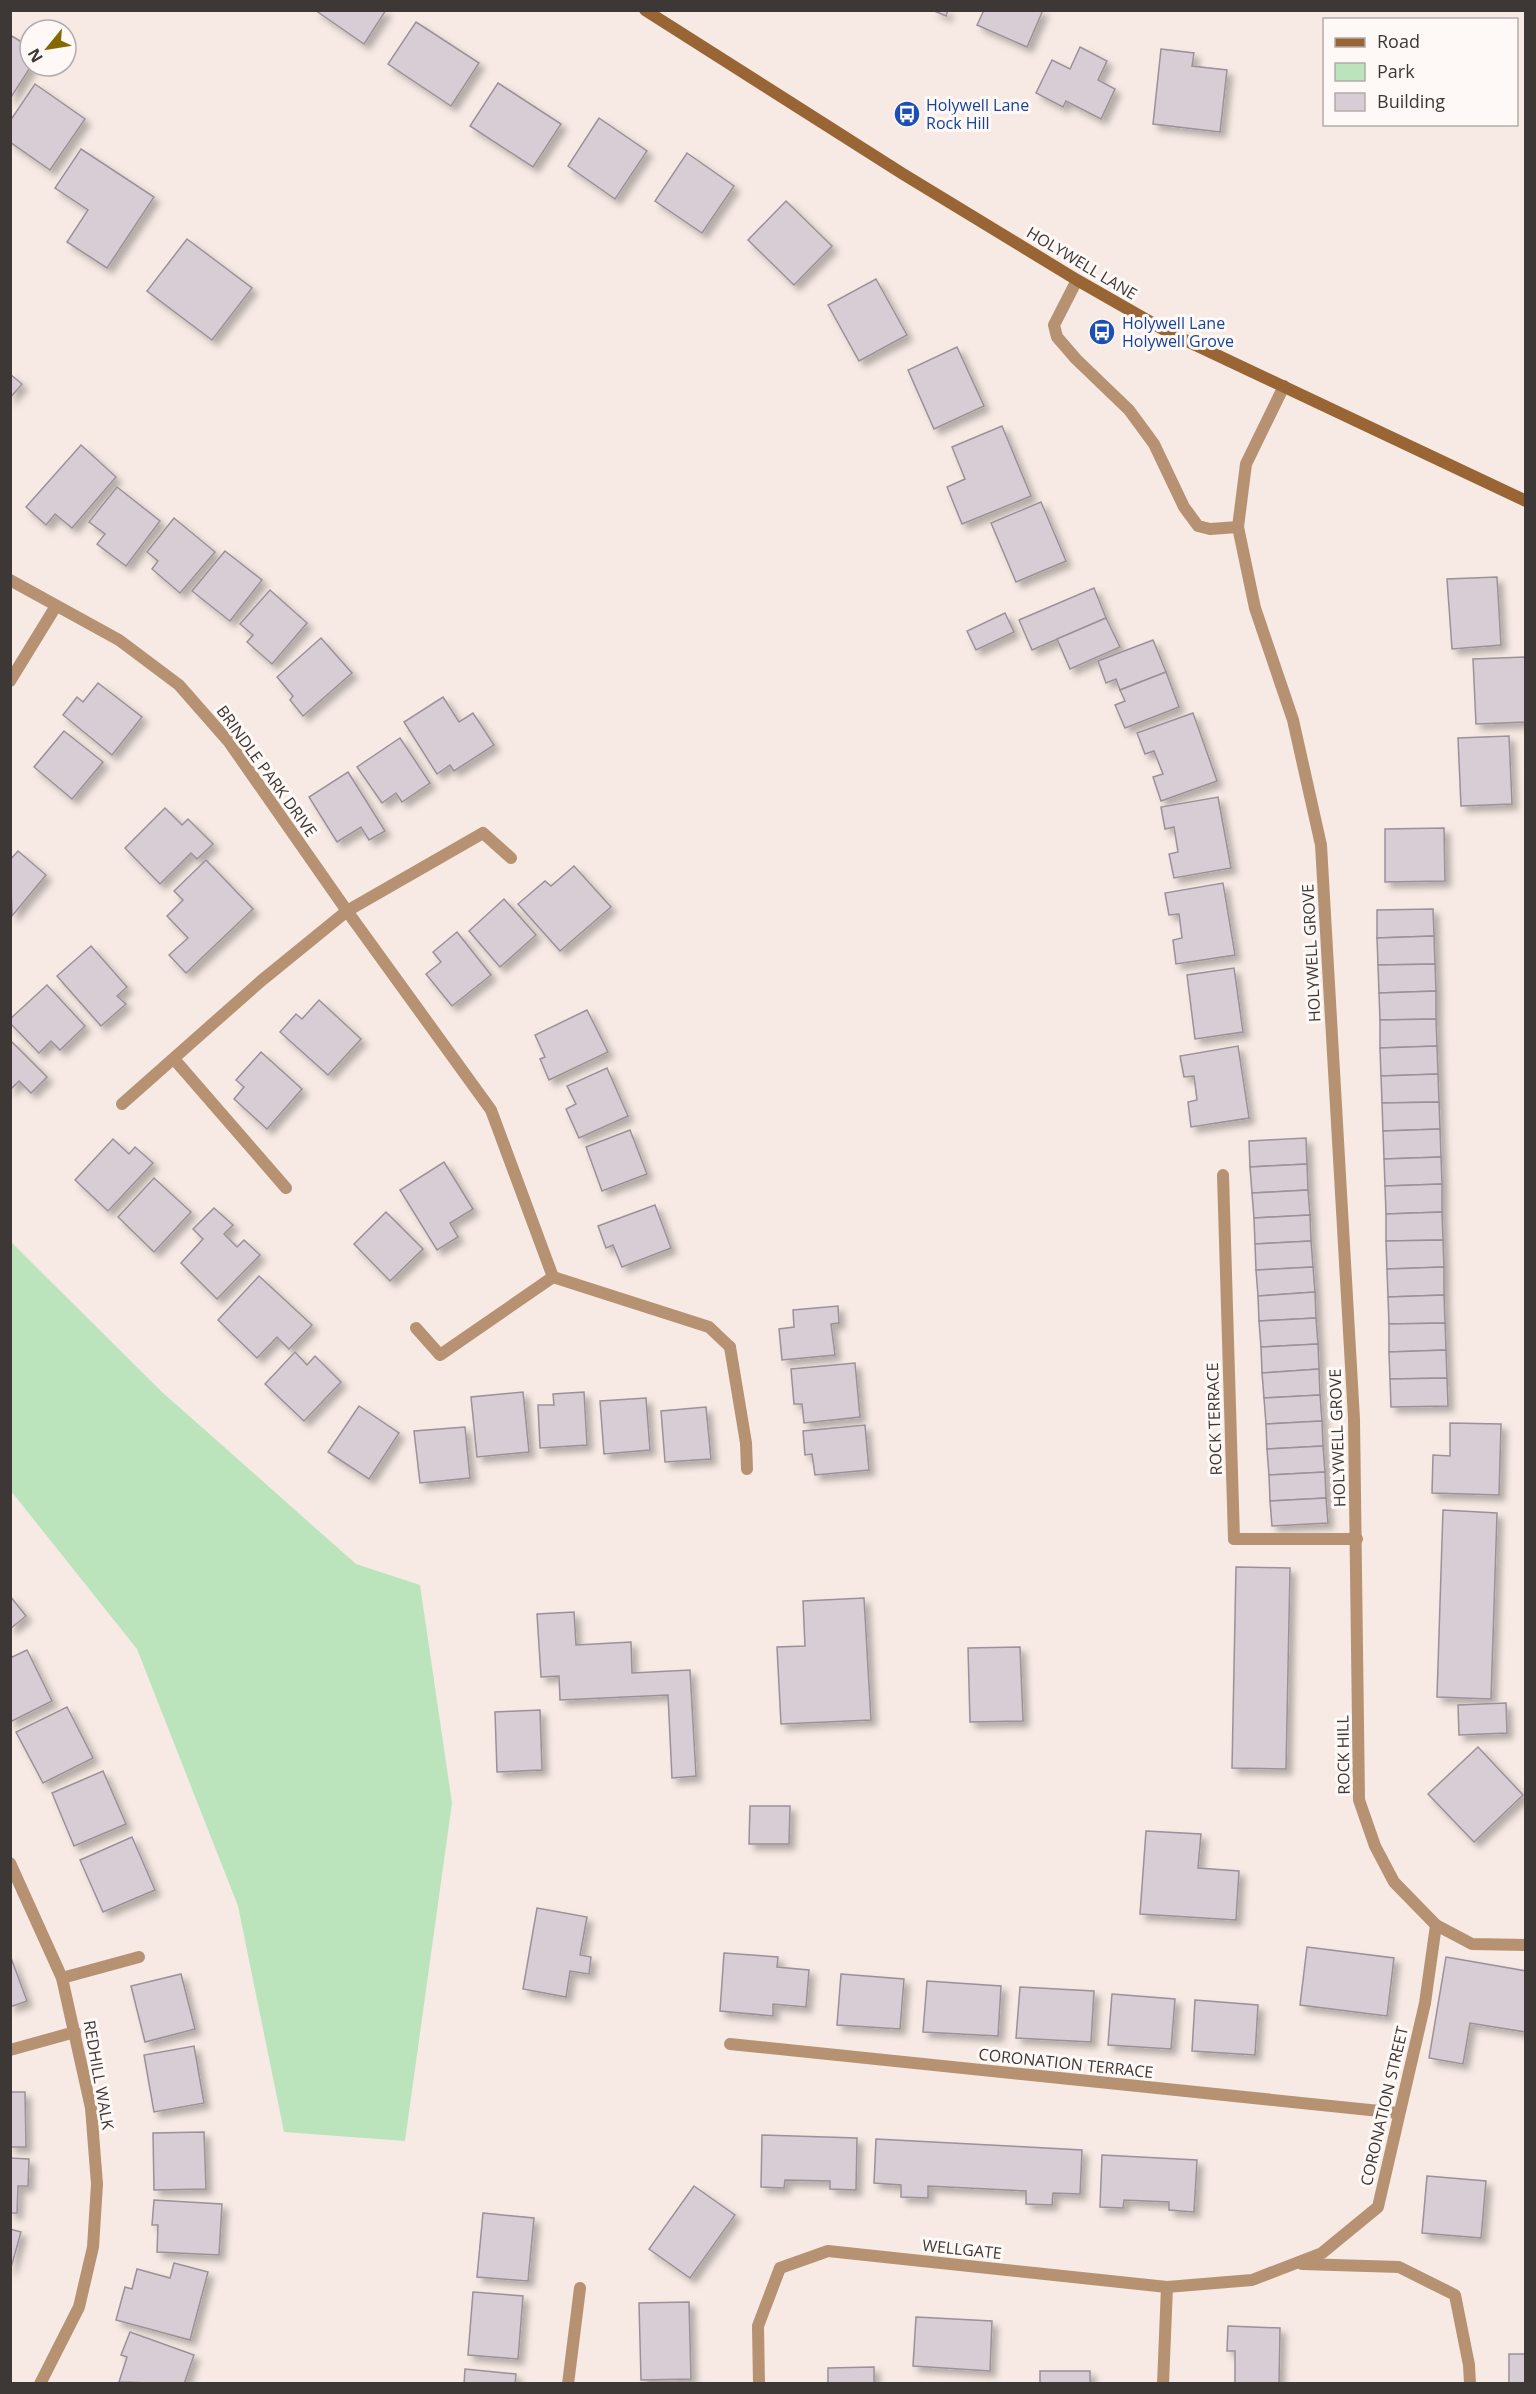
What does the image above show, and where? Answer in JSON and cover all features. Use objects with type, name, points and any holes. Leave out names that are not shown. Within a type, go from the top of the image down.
[{"type":"main road","name":"HOLYWELL LANE","points":[[645,10],[893,168],[1077,280],[1168,332],[1526,501]]},
{"type":"street","points":[[1077,280],[1054,325],[1057,337],[1076,359],[1129,410],[1142,427],[1154,444],[1184,507],[1198,526],[1209,529],[1238,527]]},
{"type":"street","name":"HOLYWELL GROVE","points":[[1284,386],[1246,464],[1238,527],[1255,608],[1293,720],[1321,845],[1353,1407],[1357,1539]]},
{"type":"street","name":"BRINDLE PARK DRIVE","points":[[10,580],[119,640],[179,685],[229,742],[346,911],[491,1110],[553,1276]]},
{"type":"street","points":[[10,681],[56,606]]},
{"type":"street","points":[[122,1104],[261,981],[346,911],[483,833],[511,858]]},
{"type":"street","points":[[174,1059],[286,1188]]},
{"type":"street","name":"ROCK TERRACE","points":[[1223,1175],[1234,1539],[1357,1539]]},
{"type":"street","points":[[416,1328],[440,1354],[553,1276],[709,1327],[729,1347],[746,1443],[747,1469]]},
{"type":"street","name":"ROCK HILL","points":[[1357,1539],[1359,1800],[1375,1846],[1394,1882],[1436,1925],[1472,1944],[1526,1945]]},
{"type":"street","name":"REDHILL WALK","points":[[10,1863],[62,1978],[91,2108],[97,2184],[93,2247],[79,2307],[40,2384]]},
{"type":"street","name":"CORONATION STREET","points":[[1167,2287],[1252,2280],[1322,2253],[1378,2207],[1425,2003],[1436,1925]]},
{"type":"street","points":[[62,1978],[139,1957]]},
{"type":"street","points":[[10,2050],[75,2032]]},
{"type":"street","name":"CORONATION TERRACE","points":[[729,2044],[1400,2113]]},
{"type":"street","name":"WELLGATE","points":[[759,2384],[758,2326],[780,2268],[828,2251],[1167,2287]]},
{"type":"street","points":[[1294,2264],[1399,2266],[1455,2295],[1469,2365],[1470,2384]]},
{"type":"street","points":[[1163,2384],[1167,2287]]},
{"type":"street","points":[[568,2384],[580,2288]]},
{"type":"green space","points":[[11,1242],[162,1392],[356,1564],[420,1585],[452,1803],[405,2141],[284,2132],[238,1906],[137,1649],[11,1491]]},
{"type":"building","points":[[315,10],[386,10],[364,44]]},
{"type":"building","points":[[932,10],[948,10],[946,16]]},
{"type":"building","points":[[984,10],[1043,10],[1027,47],[977,25]]},
{"type":"building","points":[[416,22],[479,63],[451,106],[388,64]]},
{"type":"building","points":[[10,35],[18,40],[18,78],[23,78],[10,99]]},
{"type":"building","points":[[1080,47],[1107,61],[1098,80],[1115,89],[1101,119],[1066,101],[1063,107],[1036,93],[1052,60],[1070,69]]},
{"type":"building","points":[[1161,49],[1194,53],[1192,66],[1227,70],[1220,132],[1153,124]]},
{"type":"building","points":[[498,83],[561,124],[533,167],[470,126]]},
{"type":"building","points":[[35,84],[85,119],[50,170],[10,142],[10,121]]},
{"type":"building","points":[[599,118],[647,151],[615,199],[568,166]]},
{"type":"building","points":[[81,149],[154,197],[107,268],[67,242],[88,210],[55,188]]},
{"type":"building","points":[[687,153],[734,186],[702,233],[655,201]]},
{"type":"building","points":[[786,201],[832,246],[794,285],[748,240]]},
{"type":"building","points":[[187,239],[252,288],[212,340],[147,291]]},
{"type":"building","points":[[876,279],[907,335],[859,361],[828,305]]},
{"type":"building","points":[[957,347],[984,406],[934,429],[908,370]]},
{"type":"building","points":[[10,374],[22,384],[10,398]]},
{"type":"building","points":[[1002,426],[1031,496],[962,524],[947,487],[965,479],[952,447]]},
{"type":"building","points":[[81,445],[116,477],[72,528],[55,514],[46,525],[26,507]]},
{"type":"building","points":[[117,487],[160,521],[126,566],[97,544],[105,534],[89,522]]},
{"type":"building","points":[[1041,502],[1066,561],[1016,582],[991,523]]},
{"type":"building","points":[[174,518],[215,552],[180,593],[152,569],[158,561],[147,552]]},
{"type":"building","points":[[225,551],[262,580],[230,621],[192,591]]},
{"type":"building","points":[[1497,577],[1501,645],[1452,649],[1447,579]]},
{"type":"building","points":[[1094,588],[1106,618],[1032,650],[1019,620]]},
{"type":"building","points":[[270,590],[307,623],[272,664],[247,642],[253,635],[240,624]]},
{"type":"building","points":[[1005,613],[1014,632],[976,650],[967,631]]},
{"type":"building","points":[[1106,618],[1120,647],[1070,669],[1057,639]]},
{"type":"building","points":[[321,638],[352,673],[303,716],[290,700],[293,696],[277,677]]},
{"type":"building","points":[[1153,640],[1166,672],[1120,690],[1116,679],[1106,683],[1098,661]]},
{"type":"building","points":[[1525,657],[1526,722],[1476,724],[1473,659]]},
{"type":"building","points":[[1166,672],[1179,707],[1125,728],[1115,705],[1125,701],[1120,690]]},
{"type":"building","points":[[98,683],[142,717],[112,755],[63,715],[77,697],[83,702]]},
{"type":"building","points":[[443,697],[459,722],[473,713],[494,745],[454,771],[450,765],[437,774],[404,722]]},
{"type":"building","points":[[1193,713],[1217,781],[1161,801],[1153,777],[1163,774],[1154,751],[1145,754],[1137,733]]},
{"type":"building","points":[[64,731],[103,762],[72,799],[34,767]]},
{"type":"building","points":[[1509,736],[1512,804],[1461,806],[1458,738]]},
{"type":"building","points":[[400,738],[430,783],[402,802],[396,793],[382,803],[357,767]]},
{"type":"building","points":[[348,772],[385,831],[369,840],[361,827],[337,842],[309,797]]},
{"type":"building","points":[[1218,797],[1231,868],[1174,878],[1169,854],[1178,852],[1174,827],[1165,829],[1161,807]]},
{"type":"building","points":[[165,808],[182,825],[188,819],[213,844],[197,859],[191,853],[160,884],[125,848]]},
{"type":"building","points":[[1444,828],[1445,881],[1385,882],[1385,829]]},
{"type":"building","points":[[18,851],[46,875],[12,916],[10,860]]},
{"type":"building","points":[[206,860],[253,909],[186,973],[169,955],[188,938],[167,916],[183,900],[174,891]]},
{"type":"building","points":[[574,866],[611,907],[560,951],[518,904],[545,881],[551,886]]},
{"type":"building","points":[[1223,883],[1235,955],[1176,964],[1173,940],[1182,938],[1179,914],[1169,915],[1165,893]]},
{"type":"building","points":[[504,899],[536,935],[500,967],[469,931]]},
{"type":"building","points":[[1433,909],[1434,936],[1377,938],[1377,910]]},
{"type":"building","points":[[457,932],[491,975],[452,1006],[426,974],[441,962],[433,952]]},
{"type":"building","points":[[1434,936],[1435,964],[1378,965],[1377,938]]},
{"type":"building","points":[[91,946],[127,987],[117,996],[126,1004],[101,1026],[57,976]]},
{"type":"building","points":[[1435,964],[1436,991],[1379,993],[1378,965]]},
{"type":"building","points":[[1234,968],[1243,1032],[1195,1039],[1187,975]]},
{"type":"building","points":[[47,985],[85,1026],[60,1050],[51,1041],[39,1053],[10,1023],[10,1019]]},
{"type":"building","points":[[1436,991],[1436,1019],[1380,1020],[1379,993]]},
{"type":"building","points":[[319,1000],[361,1039],[328,1075],[280,1032],[296,1014],[302,1019]]},
{"type":"building","points":[[587,1010],[608,1052],[549,1080],[540,1059],[545,1057],[535,1035]]},
{"type":"building","points":[[1436,1019],[1437,1046],[1380,1048],[1380,1020]]},
{"type":"building","points":[[10,1040],[47,1077],[31,1093],[19,1081],[10,1090]]},
{"type":"building","points":[[1238,1046],[1249,1118],[1191,1127],[1188,1102],[1197,1100],[1194,1076],[1184,1077],[1180,1056]]},
{"type":"building","points":[[1437,1046],[1438,1074],[1381,1076],[1380,1048]]},
{"type":"building","points":[[261,1052],[302,1089],[267,1129],[234,1099],[244,1087],[236,1080]]},
{"type":"building","points":[[607,1068],[628,1116],[579,1138],[566,1109],[576,1104],[567,1086]]},
{"type":"building","points":[[1438,1074],[1439,1102],[1382,1103],[1381,1076]]},
{"type":"building","points":[[1439,1102],[1440,1129],[1383,1131],[1382,1103]]},
{"type":"building","points":[[1440,1129],[1441,1157],[1384,1159],[1383,1131]]},
{"type":"building","points":[[630,1130],[647,1174],[602,1191],[586,1147]]},
{"type":"building","points":[[1306,1138],[1307,1164],[1250,1167],[1249,1141]]},
{"type":"building","points":[[113,1139],[129,1154],[135,1147],[153,1163],[108,1211],[75,1180]]},
{"type":"building","points":[[1441,1157],[1442,1184],[1385,1186],[1384,1159]]},
{"type":"building","points":[[444,1162],[473,1209],[450,1223],[458,1237],[437,1250],[400,1190]]},
{"type":"building","points":[[1307,1164],[1308,1190],[1252,1193],[1250,1167]]},
{"type":"building","points":[[154,1178],[191,1212],[154,1252],[118,1217]]},
{"type":"building","points":[[1442,1184],[1442,1212],[1386,1214],[1385,1186]]},
{"type":"building","points":[[1308,1190],[1310,1215],[1254,1218],[1252,1193]]},
{"type":"building","points":[[655,1205],[671,1248],[622,1267],[613,1245],[606,1248],[598,1226]]},
{"type":"building","points":[[214,1208],[233,1225],[224,1234],[237,1247],[244,1240],[260,1255],[217,1299],[181,1263],[203,1239],[193,1229]]},
{"type":"building","points":[[386,1212],[423,1249],[390,1281],[354,1244]]},
{"type":"building","points":[[1442,1212],[1443,1240],[1386,1241],[1386,1214]]},
{"type":"building","points":[[1310,1215],[1311,1241],[1255,1244],[1254,1218]]},
{"type":"building","points":[[1443,1240],[1444,1267],[1387,1269],[1386,1241]]},
{"type":"building","points":[[1311,1241],[1313,1267],[1256,1270],[1255,1244]]},
{"type":"building","points":[[1313,1267],[1315,1292],[1258,1296],[1256,1270]]},
{"type":"building","points":[[1444,1267],[1444,1295],[1388,1297],[1387,1269]]},
{"type":"building","points":[[259,1276],[312,1325],[289,1349],[277,1337],[257,1358],[218,1320]]},
{"type":"building","points":[[1315,1292],[1316,1318],[1259,1321],[1258,1296]]},
{"type":"building","points":[[1444,1295],[1445,1323],[1389,1324],[1388,1297]]},
{"type":"building","points":[[838,1306],[839,1323],[831,1324],[835,1355],[782,1360],[779,1329],[794,1327],[793,1310]]},
{"type":"building","points":[[1316,1318],[1318,1344],[1261,1347],[1259,1321]]},
{"type":"building","points":[[1445,1323],[1446,1350],[1389,1352],[1389,1324]]},
{"type":"building","points":[[1318,1344],[1319,1369],[1262,1373],[1261,1347]]},
{"type":"building","points":[[1446,1350],[1447,1378],[1390,1379],[1389,1352]]},
{"type":"building","points":[[295,1352],[307,1365],[315,1356],[341,1382],[304,1421],[265,1384]]},
{"type":"building","points":[[855,1363],[860,1417],[804,1423],[802,1404],[794,1404],[791,1369]]},
{"type":"building","points":[[1319,1369],[1320,1395],[1264,1398],[1262,1373]]},
{"type":"building","points":[[1447,1378],[1448,1406],[1391,1407],[1390,1379]]},
{"type":"building","points":[[523,1392],[529,1452],[477,1457],[471,1397]]},
{"type":"building","points":[[584,1392],[587,1445],[540,1448],[538,1405],[554,1405],[553,1394]]},
{"type":"building","points":[[1320,1395],[1322,1421],[1266,1424],[1264,1398]]},
{"type":"building","points":[[646,1398],[650,1450],[604,1454],[600,1401]]},
{"type":"building","points":[[359,1406],[399,1433],[369,1479],[328,1452]]},
{"type":"building","points":[[706,1407],[711,1459],[665,1462],[661,1411]]},
{"type":"building","points":[[1322,1421],[1323,1446],[1267,1449],[1266,1424]]},
{"type":"building","points":[[1450,1423],[1501,1424],[1499,1495],[1432,1493],[1433,1455],[1450,1456]]},
{"type":"building","points":[[865,1425],[869,1470],[815,1475],[812,1454],[805,1455],[803,1431]]},
{"type":"building","points":[[465,1427],[470,1478],[420,1483],[414,1431]]},
{"type":"building","points":[[1323,1446],[1325,1472],[1269,1475],[1267,1449]]},
{"type":"building","points":[[1325,1472],[1326,1498],[1270,1501],[1269,1475]]},
{"type":"building","points":[[1326,1498],[1328,1523],[1272,1526],[1270,1501]]},
{"type":"building","points":[[1443,1510],[1497,1513],[1491,1699],[1437,1697]]},
{"type":"building","points":[[1236,1567],[1290,1568],[1286,1769],[1232,1768]]},
{"type":"building","points":[[10,1596],[26,1616],[10,1629]]},
{"type":"building","points":[[864,1598],[871,1720],[781,1724],[777,1647],[805,1646],[803,1601]]},
{"type":"building","points":[[574,1612],[576,1645],[631,1642],[632,1673],[690,1670],[696,1776],[672,1778],[668,1695],[560,1700],[559,1676],[541,1677],[537,1614]]},
{"type":"building","points":[[1020,1647],[1023,1721],[970,1722],[968,1648]]},
{"type":"building","points":[[27,1650],[52,1701],[10,1722],[10,1658]]},
{"type":"building","points":[[1506,1703],[1507,1733],[1459,1735],[1458,1705]]},
{"type":"building","points":[[67,1707],[93,1758],[43,1783],[16,1732]]},
{"type":"building","points":[[540,1710],[542,1770],[497,1772],[495,1712]]},
{"type":"building","points":[[1478,1747],[1523,1795],[1474,1842],[1428,1794]]},
{"type":"building","points":[[103,1771],[126,1824],[74,1846],[52,1793]]},
{"type":"building","points":[[750,1806],[790,1806],[789,1844],[749,1844]]},
{"type":"building","points":[[1146,1831],[1201,1834],[1198,1868],[1239,1871],[1236,1920],[1140,1914]]},
{"type":"building","points":[[132,1837],[155,1890],[103,1912],[80,1860]]},
{"type":"building","points":[[537,1908],[587,1917],[580,1955],[591,1957],[589,1974],[570,1971],[566,1997],[523,1989]]},
{"type":"building","points":[[1307,1947],[1394,1958],[1387,2016],[1300,2005]]},
{"type":"building","points":[[724,1953],[778,1957],[777,1967],[809,1970],[806,2007],[773,2004],[773,2016],[720,2011]]},
{"type":"building","points":[[10,1955],[27,2001],[10,2007]]},
{"type":"building","points":[[1446,1957],[1526,1971],[1526,2032],[1470,2023],[1463,2064],[1429,2058]]},
{"type":"building","points":[[181,1974],[195,2029],[145,2042],[131,1986]]},
{"type":"building","points":[[841,1974],[904,1979],[900,2029],[837,2025]]},
{"type":"building","points":[[927,1981],[1001,1986],[998,2036],[923,2032]]},
{"type":"building","points":[[1020,1987],[1094,1991],[1091,2042],[1016,2038]]},
{"type":"building","points":[[1112,1994],[1175,1999],[1171,2049],[1108,2045]]},
{"type":"building","points":[[1195,2000],[1258,2005],[1255,2055],[1192,2051]]},
{"type":"building","points":[[194,2046],[204,2103],[154,2112],[144,2055]]},
{"type":"building","points":[[10,2092],[25,2092],[26,2147],[10,2147]]},
{"type":"building","points":[[204,2132],[206,2189],[154,2190],[153,2133]]},
{"type":"building","points":[[762,2135],[857,2138],[856,2190],[830,2189],[830,2181],[785,2180],[784,2188],[761,2187]]},
{"type":"building","points":[[876,2139],[1082,2150],[1080,2194],[1053,2193],[1052,2205],[1026,2204],[1026,2191],[928,2186],[928,2198],[901,2197],[901,2185],[874,2183]]},
{"type":"building","points":[[1102,2155],[1197,2160],[1194,2212],[1169,2210],[1169,2202],[1124,2200],[1123,2208],[1100,2207]]},
{"type":"building","points":[[10,2158],[29,2159],[28,2186],[18,2186],[17,2213],[10,2213]]},
{"type":"building","points":[[1427,2176],[1486,2181],[1481,2238],[1422,2233]]},
{"type":"building","points":[[694,2186],[735,2215],[690,2278],[649,2249]]},
{"type":"building","points":[[154,2200],[222,2204],[219,2255],[157,2252],[158,2225],[152,2225]]},
{"type":"building","points":[[483,2213],[534,2218],[528,2281],[477,2277]]},
{"type":"building","points":[[10,2229],[21,2232],[10,2271]]},
{"type":"building","points":[[174,2263],[208,2272],[190,2340],[116,2320],[125,2287],[132,2289],[137,2269],[170,2278]]},
{"type":"building","points":[[473,2292],[523,2296],[518,2359],[468,2355]]},
{"type":"building","points":[[689,2302],[691,2379],[641,2380],[639,2303]]},
{"type":"building","points":[[916,2317],[992,2321],[990,2371],[913,2366]]},
{"type":"building","points":[[1228,2326],[1280,2328],[1279,2384],[1235,2384],[1235,2351],[1227,2351]]},
{"type":"building","points":[[130,2332],[194,2355],[184,2384],[119,2382],[127,2357],[121,2355]]},
{"type":"building","points":[[1509,2354],[1526,2354],[1526,2384],[1509,2384]]},
{"type":"building","points":[[874,2367],[874,2384],[828,2384],[828,2368]]},
{"type":"building","points":[[465,2369],[516,2374],[515,2384],[464,2384]]},
{"type":"building","points":[[1040,2371],[1090,2371],[1090,2384],[1040,2384]]},
{"type":"place","name":"Holywell Lane Rock Hill","points":[[907,114]]},
{"type":"place","name":"Holywell Lane Holywell Grove","points":[[1102,332]]}]
